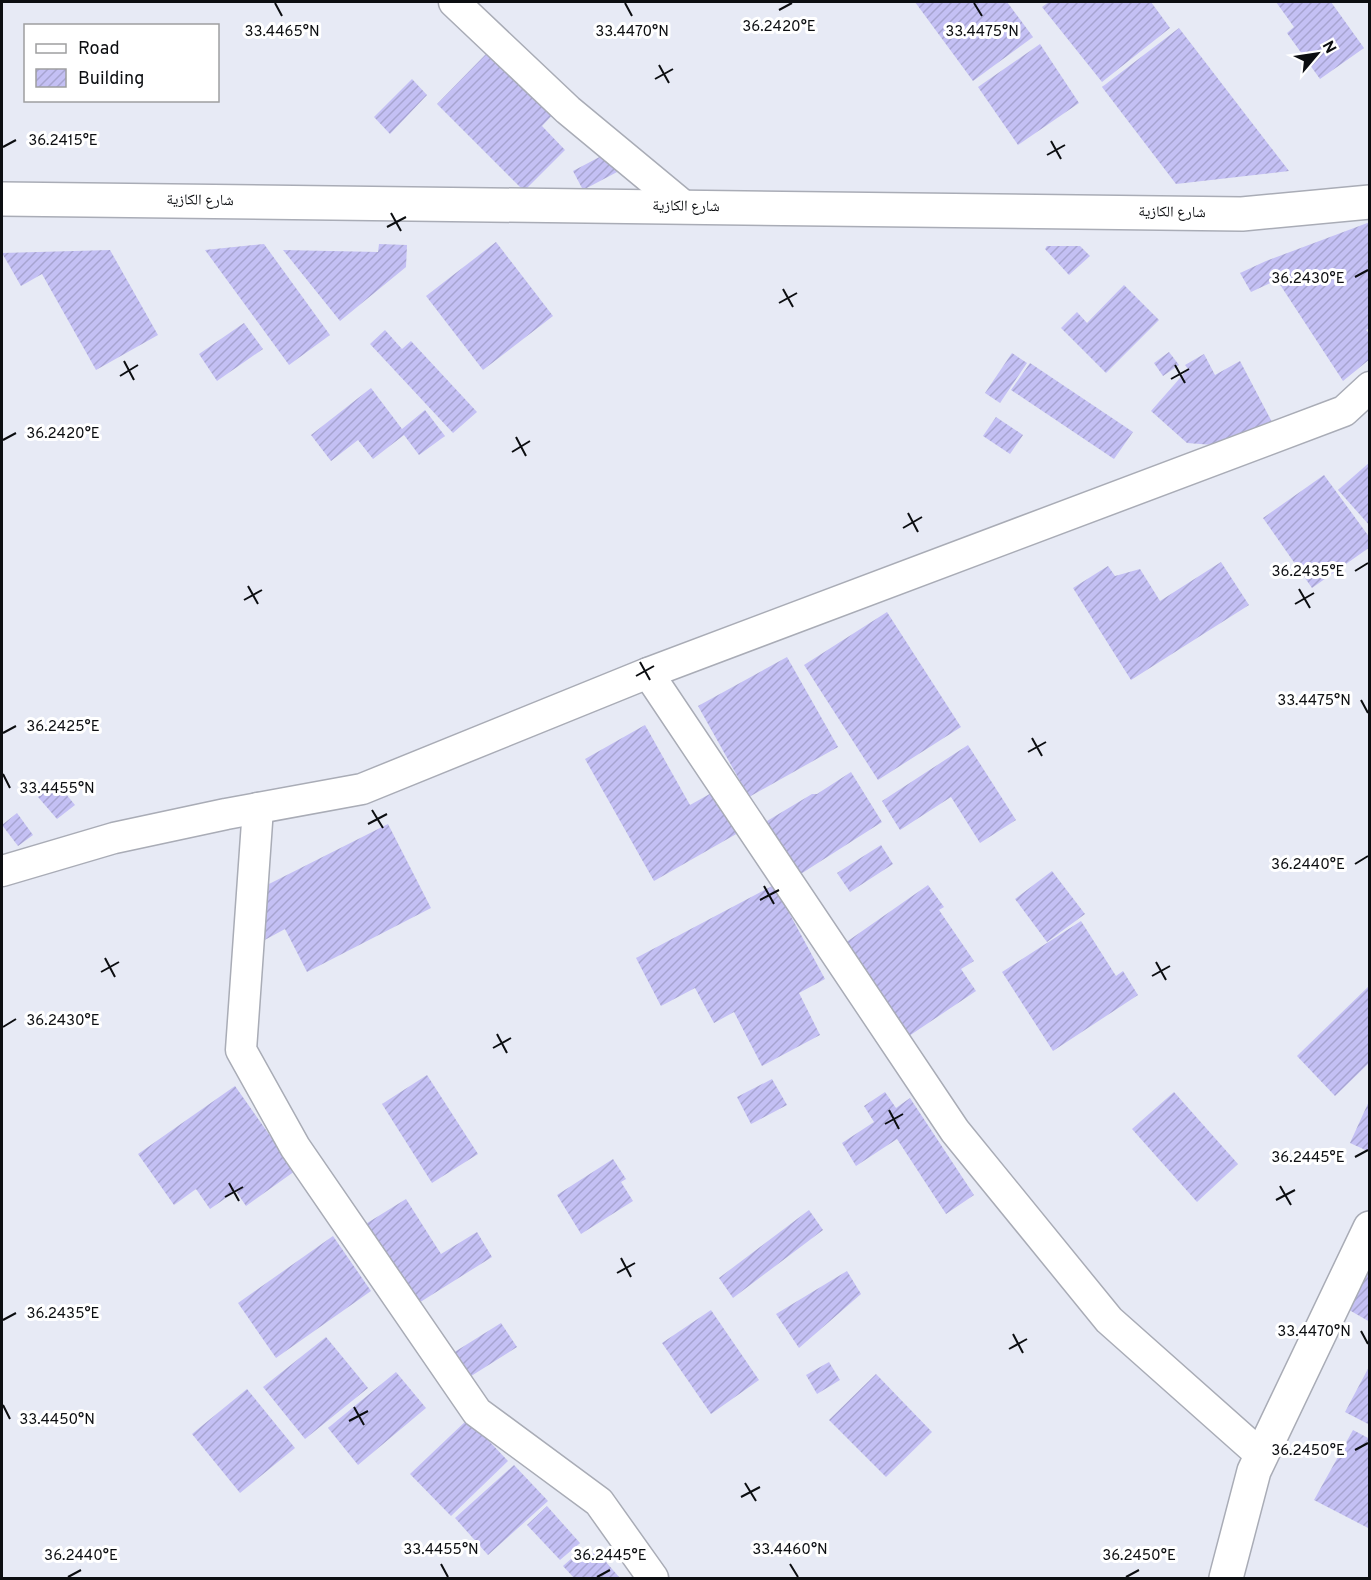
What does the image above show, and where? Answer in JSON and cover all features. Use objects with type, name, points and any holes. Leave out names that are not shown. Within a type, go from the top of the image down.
[{"type":"street","points":[[454,2],[568,110],[685,207]]},
{"type":"street","name":"شارع الكازية","points":[[2,199],[1242,214],[1370,202]]},
{"type":"street","points":[[2,871],[114,838],[362,789],[648,673],[1344,411],[1370,387]]},
{"type":"street","points":[[648,673],[955,1131],[1109,1320],[1262,1456]]},
{"type":"street","points":[[258,808],[241,1050],[295,1147],[477,1412],[599,1502],[653,1578]]},
{"type":"street","points":[[1226,1578],[1254,1471],[1370,1228]]},
{"type":"building","points":[[915,2],[1007,2],[1033,37],[973,81]]},
{"type":"building","points":[[1049,2],[1151,2],[1170,28],[1102,82],[1042,7]]},
{"type":"building","points":[[1276,2],[1331,2],[1364,48],[1320,79],[1287,33],[1294,27]]},
{"type":"building","points":[[1179,28],[1289,171],[1176,184],[1102,87]]},
{"type":"building","points":[[1040,44],[1079,103],[1018,145],[978,87]]},
{"type":"building","points":[[487,53],[557,110],[542,126],[565,150],[524,191],[437,104]]},
{"type":"building","points":[[412,79],[427,95],[390,134],[374,117]]},
{"type":"building","points":[[609,152],[619,171],[583,190],[573,171]]},
{"type":"building","points":[[1370,222],[1370,328],[1366,330],[1370,334],[1370,359],[1343,381],[1277,280],[1251,292],[1240,273]]},
{"type":"building","points":[[496,242],[553,316],[483,370],[426,296]]},
{"type":"building","points":[[264,244],[330,335],[289,365],[205,250]]},
{"type":"building","points":[[379,244],[407,245],[406,267],[340,321],[283,250],[378,252]]},
{"type":"building","points":[[1047,246],[1080,246],[1090,256],[1069,275],[1045,249]]},
{"type":"building","points":[[110,250],[158,335],[96,370],[42,274],[21,286],[2,253]]},
{"type":"building","points":[[1124,285],[1159,320],[1106,373],[1061,328],[1077,312],[1087,323]]},
{"type":"building","points":[[244,323],[263,349],[217,381],[199,354]]},
{"type":"building","points":[[385,330],[402,349],[411,341],[477,412],[453,433],[370,344]]},
{"type":"building","points":[[1169,352],[1179,365],[1163,376],[1154,363]]},
{"type":"building","points":[[1012,353],[1027,363],[1000,403],[985,393]]},
{"type":"building","points":[[1204,354],[1215,375],[1240,361],[1272,422],[1227,446],[1187,443],[1151,411],[1188,369],[1185,365]]},
{"type":"building","points":[[1030,363],[1133,432],[1114,459],[1011,390]]},
{"type":"building","points":[[371,388],[402,429],[425,410],[445,436],[419,455],[404,435],[373,459],[358,440],[331,461],[311,435]]},
{"type":"building","points":[[996,417],[1023,435],[1010,454],[983,436]]},
{"type":"building","points":[[1370,462],[1370,526],[1338,490]]},
{"type":"building","points":[[1324,475],[1370,538],[1370,547],[1312,588],[1263,518]]},
{"type":"building","points":[[1221,562],[1249,605],[1131,680],[1073,588],[1108,566],[1115,576],[1140,569],[1160,601]]},
{"type":"building","points":[[887,612],[961,727],[878,780],[804,665]]},
{"type":"building","points":[[787,657],[838,747],[749,797],[698,706]]},
{"type":"building","points":[[645,725],[690,805],[715,791],[738,833],[654,881],[585,759]]},
{"type":"building","points":[[968,745],[1016,820],[980,843],[951,797],[900,830],[882,801]]},
{"type":"building","points":[[851,772],[882,822],[796,877],[762,824],[812,794],[817,794]]},
{"type":"building","points":[[56,782],[75,805],[57,819],[38,797]]},
{"type":"building","points":[[17,813],[33,835],[18,846],[2,825]]},
{"type":"building","points":[[388,824],[431,908],[307,972],[285,929],[261,942],[267,885]]},
{"type":"building","points":[[881,845],[893,864],[850,892],[837,873]]},
{"type":"building","points":[[1052,871],[1085,914],[1047,942],[1015,899]]},
{"type":"building","points":[[774,885],[825,979],[799,993],[820,1035],[762,1066],[734,1012],[714,1023],[695,988],[661,1006],[636,958]]},
{"type":"building","points":[[928,885],[944,907],[939,910],[974,961],[961,969],[976,991],[909,1036],[845,943]]},
{"type":"building","points":[[1081,921],[1116,976],[1123,971],[1138,995],[1053,1051],[1002,972]]},
{"type":"building","points":[[1370,985],[1370,1062],[1335,1096],[1297,1056]]},
{"type":"building","points":[[427,1075],[478,1154],[432,1183],[382,1104]]},
{"type":"building","points":[[772,1079],[787,1105],[751,1124],[737,1097]]},
{"type":"building","points":[[235,1086],[295,1171],[246,1206],[236,1191],[210,1209],[196,1189],[174,1205],[138,1154]]},
{"type":"building","points":[[885,1092],[896,1108],[910,1098],[974,1195],[946,1214],[897,1139],[856,1166],[842,1143],[874,1122],[864,1106]]},
{"type":"building","points":[[1174,1092],[1238,1164],[1197,1202],[1132,1129]]},
{"type":"building","points":[[1370,1099],[1370,1152],[1350,1143]]},
{"type":"building","points":[[613,1159],[626,1179],[621,1182],[633,1201],[581,1234],[557,1195]]},
{"type":"building","points":[[406,1199],[441,1254],[477,1232],[492,1257],[414,1306],[364,1225]]},
{"type":"building","points":[[809,1210],[823,1230],[733,1298],[719,1278]]},
{"type":"building","points":[[333,1236],[371,1291],[276,1358],[238,1303]]},
{"type":"building","points":[[1370,1262],[1370,1322],[1344,1307]]},
{"type":"building","points":[[847,1271],[861,1294],[799,1348],[776,1314]]},
{"type":"building","points":[[711,1310],[759,1380],[711,1414],[662,1343]]},
{"type":"building","points":[[501,1323],[517,1347],[468,1378],[453,1353]]},
{"type":"building","points":[[326,1337],[368,1388],[305,1439],[263,1387]]},
{"type":"building","points":[[829,1362],[840,1380],[817,1394],[806,1375]]},
{"type":"building","points":[[1370,1365],[1370,1425],[1345,1412]]},
{"type":"building","points":[[396,1372],[426,1408],[358,1465],[328,1428]]},
{"type":"building","points":[[876,1374],[932,1432],[886,1477],[829,1420]]},
{"type":"building","points":[[247,1389],[295,1448],[240,1493],[192,1434]]},
{"type":"building","points":[[468,1419],[508,1461],[451,1516],[410,1474]]},
{"type":"building","points":[[1353,1430],[1370,1439],[1370,1529],[1314,1500]]},
{"type":"building","points":[[514,1465],[548,1501],[488,1555],[455,1518]]},
{"type":"building","points":[[547,1506],[580,1543],[560,1560],[527,1525]]},
{"type":"building","points":[[581,1550],[600,1555],[619,1577],[574,1578],[563,1566]]}]
